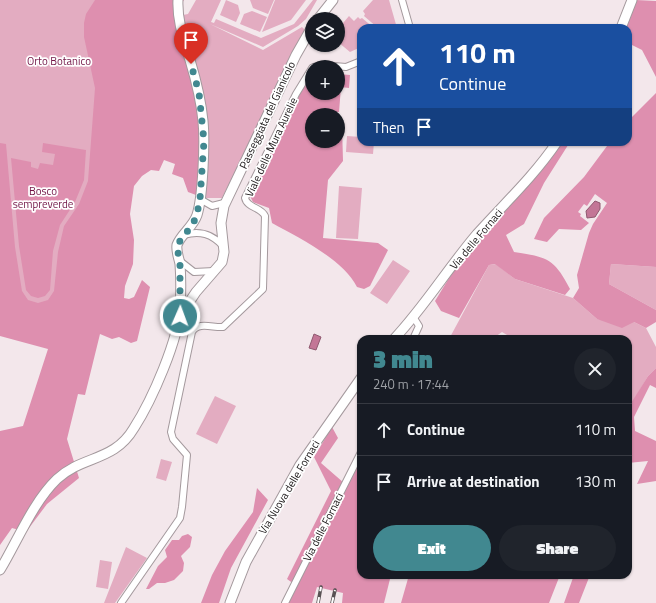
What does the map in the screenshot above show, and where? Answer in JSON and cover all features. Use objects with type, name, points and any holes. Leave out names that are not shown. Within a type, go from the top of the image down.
[{"type":"street","points":[[0,570],[39,502],[57,480],[74,467],[116,450],[132,432],[144,410],[165,363],[180,316],[179,259],[177,247],[195,219],[200,199],[204,141],[203,122],[196,81],[178,18],[178,0]]},
{"type":"street","points":[[324,12],[333,0]]},
{"type":"street","points":[[402,0],[409,24]]},
{"type":"street","points":[[623,24],[632,0]]},
{"type":"street","name":"Passeggiata del Gianicolo","points":[[223,246],[221,223],[224,203],[305,39]]},
{"type":"street","name":"Viale delle Mura Aurelie","points":[[345,67],[357,63]]},
{"type":"street","name":"Viale delle Mura Aurelie","points":[[121,603],[175,526],[181,514],[187,457],[185,451],[173,439],[171,432],[193,330],[201,325],[223,327],[263,290],[265,216],[262,211],[247,202],[245,198],[296,94],[305,80]]},
{"type":"street","name":"Via delle Fornaci","points":[[414,318],[477,235],[533,173],[553,146]]},
{"type":"street","points":[[200,199],[212,206],[224,203]]},
{"type":"street","points":[[180,316],[223,260],[223,246],[214,237],[196,232],[184,235]]},
{"type":"street","points":[[179,259],[194,272],[214,271]]},
{"type":"street","points":[[398,335],[414,318],[418,321],[419,327],[416,335]]},
{"type":"street","name":"Via Nuova delle Fornaci","points":[[230,603],[246,562],[297,471],[357,384]]},
{"type":"street","name":"Via delle Fornaci","points":[[285,603],[357,460]]},
{"type":"green space","name":"Orto Botanico","points":[[0,0],[131,0],[92,311],[0,300]]},
{"type":"green space","points":[[95,0],[184,0],[181,4],[181,20],[199,80],[204,198],[188,192],[183,178],[172,174],[175,164],[164,160],[159,171],[151,170],[142,176],[134,186],[130,214],[134,240],[133,264],[125,286],[124,298],[129,299],[134,297],[142,280],[150,287],[137,341],[131,343],[119,337],[112,339],[100,334],[85,395],[78,394],[67,439],[79,478],[47,504],[26,532],[12,528],[0,545],[0,431],[23,426],[48,349],[0,336],[0,143],[6,144],[15,247],[22,291],[28,300],[38,303],[48,300],[54,291],[58,252],[64,226],[79,204],[88,181],[95,88],[84,37],[84,23],[86,14]]},
{"type":"green space","points":[[196,0],[221,0],[211,22],[214,23],[216,19],[261,38],[294,24],[313,0],[317,0],[310,12],[305,12],[305,20],[298,26],[263,47],[210,24],[263,50],[302,27],[305,30],[305,33],[222,198],[204,198],[183,15],[188,14]]},
{"type":"green space","points":[[226,0],[238,5],[240,13],[236,22],[220,15]]},
{"type":"green space","points":[[250,0],[274,0],[268,14],[253,8]]},
{"type":"green space","points":[[275,0],[306,0],[291,20],[262,32]]},
{"type":"green space","points":[[373,0],[389,0],[396,24],[373,24],[364,16],[365,14],[363,11]]},
{"type":"green space","points":[[636,0],[656,1],[656,77],[642,50],[632,45],[632,24],[625,24]]},
{"type":"green space","points":[[252,11],[267,17],[260,32],[240,24],[244,14]]},
{"type":"green space","points":[[349,16],[354,21],[358,17],[360,19],[362,18],[369,24],[357,24],[357,49],[350,52],[345,48],[345,21]]},
{"type":"green space","points":[[345,75],[350,75],[349,88],[345,88]]},
{"type":"green space","points":[[305,86],[305,100],[340,100],[339,108],[305,108],[305,148],[343,148],[343,161],[328,180],[323,238],[378,243],[388,250],[370,286],[364,289],[357,287],[342,267],[331,258],[307,242],[272,223],[269,208],[253,202],[250,196]]},
{"type":"green space","points":[[656,93],[656,267],[611,264],[609,284],[656,310],[656,322],[646,328],[634,322],[622,328],[597,319],[573,298],[579,288],[577,275],[589,233],[593,224],[607,203],[595,194],[587,206],[584,204],[578,212],[581,214],[580,216],[589,223],[581,230],[559,229],[547,242],[534,239],[544,218],[584,177],[607,146],[632,146],[632,117]]},
{"type":"green space","points":[[347,136],[357,137],[357,146],[374,146],[373,154],[346,152]]},
{"type":"green space","name":"Bosco sempreverde","points":[[43,143],[86,150],[84,180],[75,202],[60,225],[53,251],[50,290],[45,296],[38,298],[31,296],[26,290],[19,246],[11,158],[31,162],[31,167],[38,169],[40,163],[53,165],[55,154],[42,152]]},
{"type":"green space","points":[[556,146],[567,146],[544,183],[524,224],[506,235],[514,252],[542,258],[554,265],[570,289],[565,295],[515,279],[495,264],[489,265],[459,318],[441,311],[435,301],[462,257]]},
{"type":"green space","points":[[339,186],[362,188],[358,239],[336,238]]},
{"type":"green space","points":[[393,260],[410,271],[387,304],[370,293]]},
{"type":"green space","points":[[496,264],[515,279],[573,298],[597,319],[634,322],[646,328],[656,347],[656,368],[648,376],[632,403],[632,335],[507,335],[502,332],[498,335],[451,335],[489,265]]},
{"type":"green space","points":[[611,264],[656,267],[656,310],[609,284]]},
{"type":"green space","points":[[656,368],[656,388],[650,385],[634,417],[635,431],[656,441],[656,481],[637,484],[648,461],[632,463],[632,402],[648,376]]},
{"type":"green space","points":[[215,396],[236,406],[217,444],[196,434]]},
{"type":"green space","points":[[332,427],[338,438],[321,463],[344,483],[357,459],[357,579],[390,579],[384,603],[342,603],[343,593],[317,587],[312,603],[285,603],[294,584],[287,579],[331,491],[314,457]]},
{"type":"green space","points":[[161,459],[172,462],[166,481],[156,478]]},
{"type":"green space","points":[[257,488],[268,500],[231,568],[219,603],[201,603],[212,575],[225,551],[253,512]]},
{"type":"green space","points":[[188,534],[192,537],[190,547],[181,556],[184,563],[183,571],[174,580],[165,583],[157,583],[149,589],[146,589],[158,566],[167,557],[165,550],[172,540],[179,540],[182,536]]},
{"type":"green space","points":[[126,547],[147,558],[115,603],[104,603]]},
{"type":"green space","points":[[100,560],[112,562],[108,589],[96,587]]},
{"type":"green space","points":[[408,579],[558,579],[549,603],[401,603]]},
{"type":"green space","points":[[573,579],[588,579],[579,603],[564,603]]},
{"type":"shaded area","points":[[595,201],[600,203],[600,209],[595,217],[587,218],[586,211]]},
{"type":"shaded area","points":[[314,334],[321,337],[316,350],[309,348]]},
{"type":"railway","points":[[318,603],[321,587]]},
{"type":"railway","points":[[332,603],[335,590]]},
{"type":"route","points":[[180,316],[180,263],[177,247],[193,224],[200,203],[204,141],[199,93],[191,64]]}]
